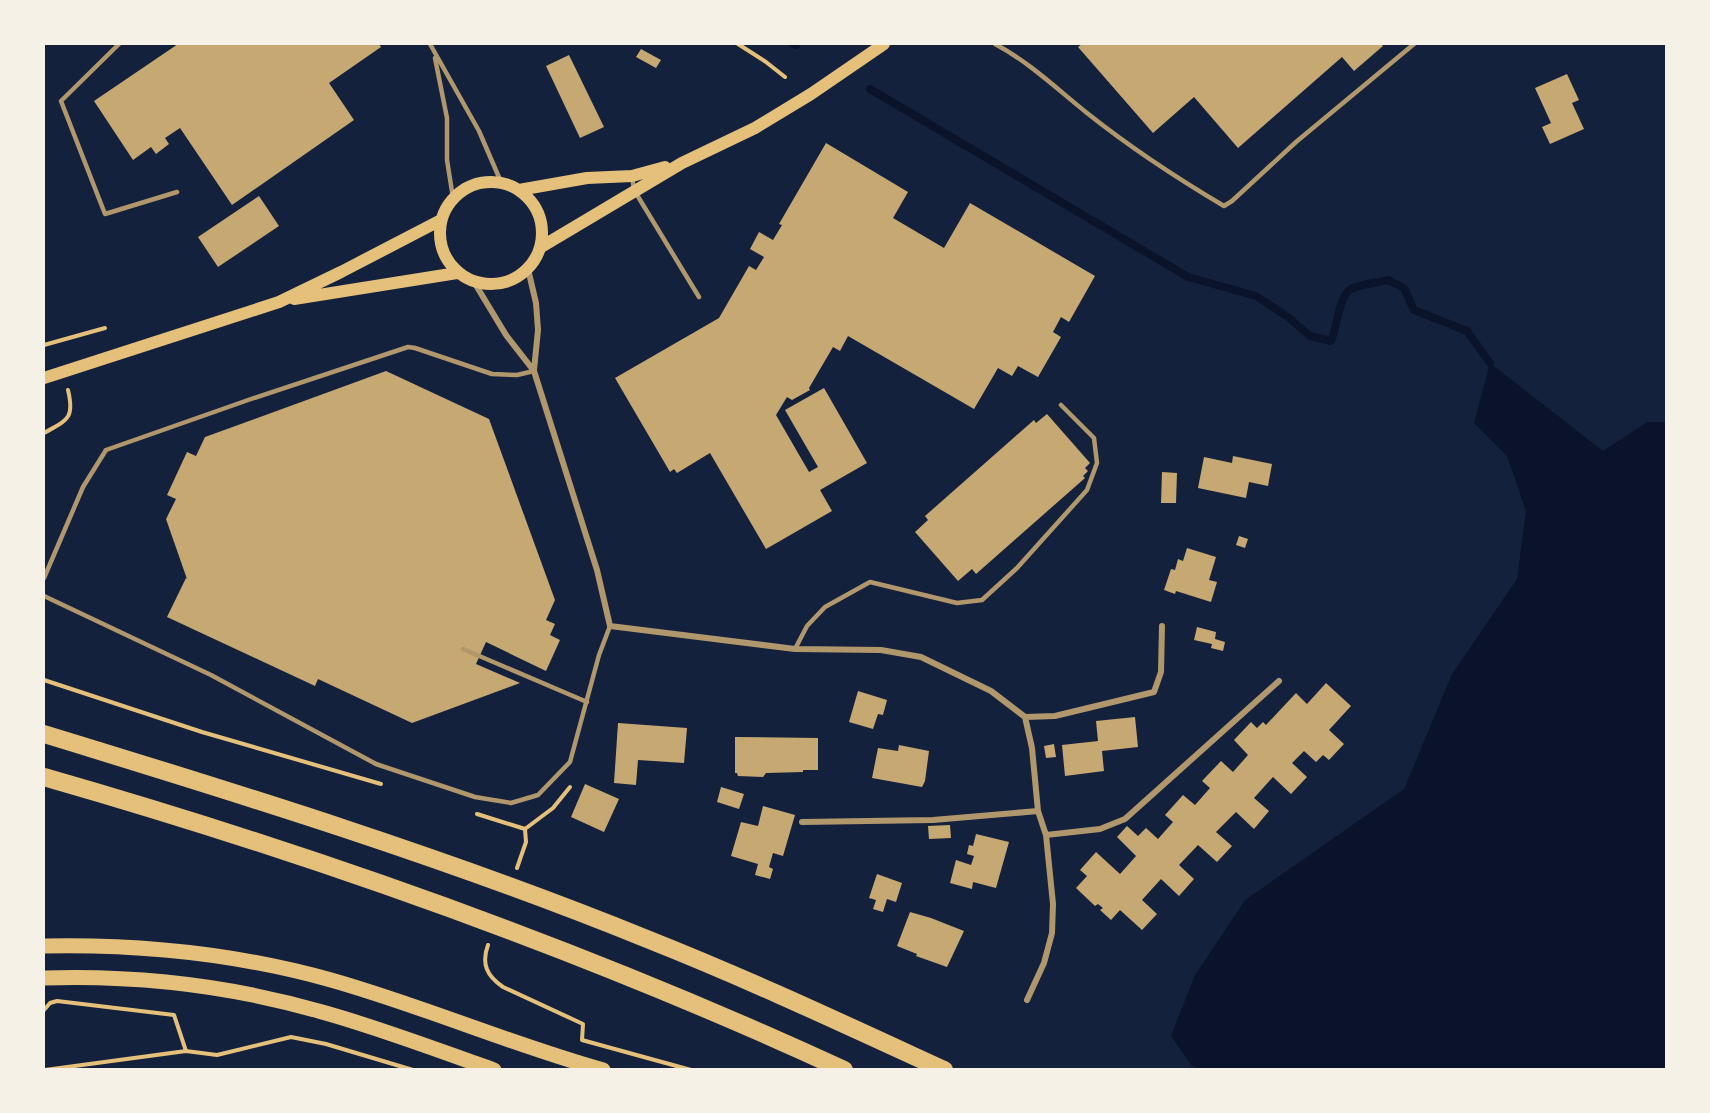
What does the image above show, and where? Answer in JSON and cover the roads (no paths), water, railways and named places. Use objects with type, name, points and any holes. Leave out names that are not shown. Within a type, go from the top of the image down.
[{"type":"highway","points":[[44,734],[308,817],[529,894],[647,939],[774,992],[944,1070]]},
{"type":"highway","points":[[44,777],[303,857],[513,932],[759,1030],[844,1070]]},
{"type":"main road","points":[[541,247],[682,163],[755,128],[811,94],[884,44]]},
{"type":"main road","points":[[519,190],[587,178],[632,176],[682,163]]},
{"type":"main road","points":[[501,182],[519,190],[531,201],[539,215],[542,230],[541,247],[536,259],[528,269],[503,284],[488,285],[474,282],[457,273],[447,262],[441,249],[439,234],[445,208],[463,189],[475,184],[501,182]]},
{"type":"main road","points":[[44,378],[279,302],[441,220]]},
{"type":"main road","points":[[279,302],[457,273]]},
{"type":"main road","points":[[44,946],[162,949],[274,967],[331,980],[521,1045],[603,1070]]},
{"type":"main road","points":[[44,978],[109,978],[159,982],[210,987],[266,997],[383,1030],[494,1070]]},
{"type":"street","points":[[528,269],[536,303],[538,330],[534,371]]},
{"type":"street","points":[[474,282],[506,335],[534,371],[597,570],[610,626],[795,649],[881,650],[921,657],[991,691],[1025,717],[1055,716],[1154,692],[1161,672],[1162,626]]},
{"type":"street","points":[[1046,835],[1100,829],[1125,819],[1279,681]]},
{"type":"street","points":[[1025,717],[1032,748],[1038,811],[1046,835],[1053,904],[1053,933],[1044,963],[1027,1000]]},
{"type":"street","points":[[802,822],[933,820],[1038,811]]},
{"type":"lane","points":[[119,44],[62,100],[105,214],[177,192]]},
{"type":"lane","points":[[430,44],[479,131],[501,182]]},
{"type":"lane","points":[[995,44],[1042,75],[1084,111],[1154,163],[1224,206],[1296,142],[1414,44]]},
{"type":"lane","points":[[434,52],[447,118],[447,160],[453,198]]},
{"type":"lane","points":[[632,176],[634,190],[699,297]]},
{"type":"lane","points":[[44,578],[83,487],[106,450],[408,347],[492,374],[517,375],[534,371]]},
{"type":"lane","points":[[795,649],[807,626],[825,607],[870,582],[957,603],[982,600],[1017,568],[1087,490],[1097,463],[1094,438],[1061,405]]},
{"type":"lane","points":[[44,596],[211,675],[376,764],[475,797],[511,803],[538,795],[570,762],[599,655],[610,626]]},
{"type":"lane","points":[[463,649],[587,702]]},
{"type":"water","points":[[1490,363],[1603,451],[1647,422],[1666,422],[1666,1069],[1198,1069],[1191,1065],[1171,1036],[1195,975],[1245,900],[1404,789],[1452,674],[1517,579],[1526,511],[1507,456],[1474,423]]},
{"type":"waterway","points":[[870,89],[1188,277],[1256,296],[1288,317],[1310,336],[1331,341],[1341,305],[1347,293],[1359,286],[1388,280],[1404,288],[1414,310],[1467,331],[1490,363]]}]
